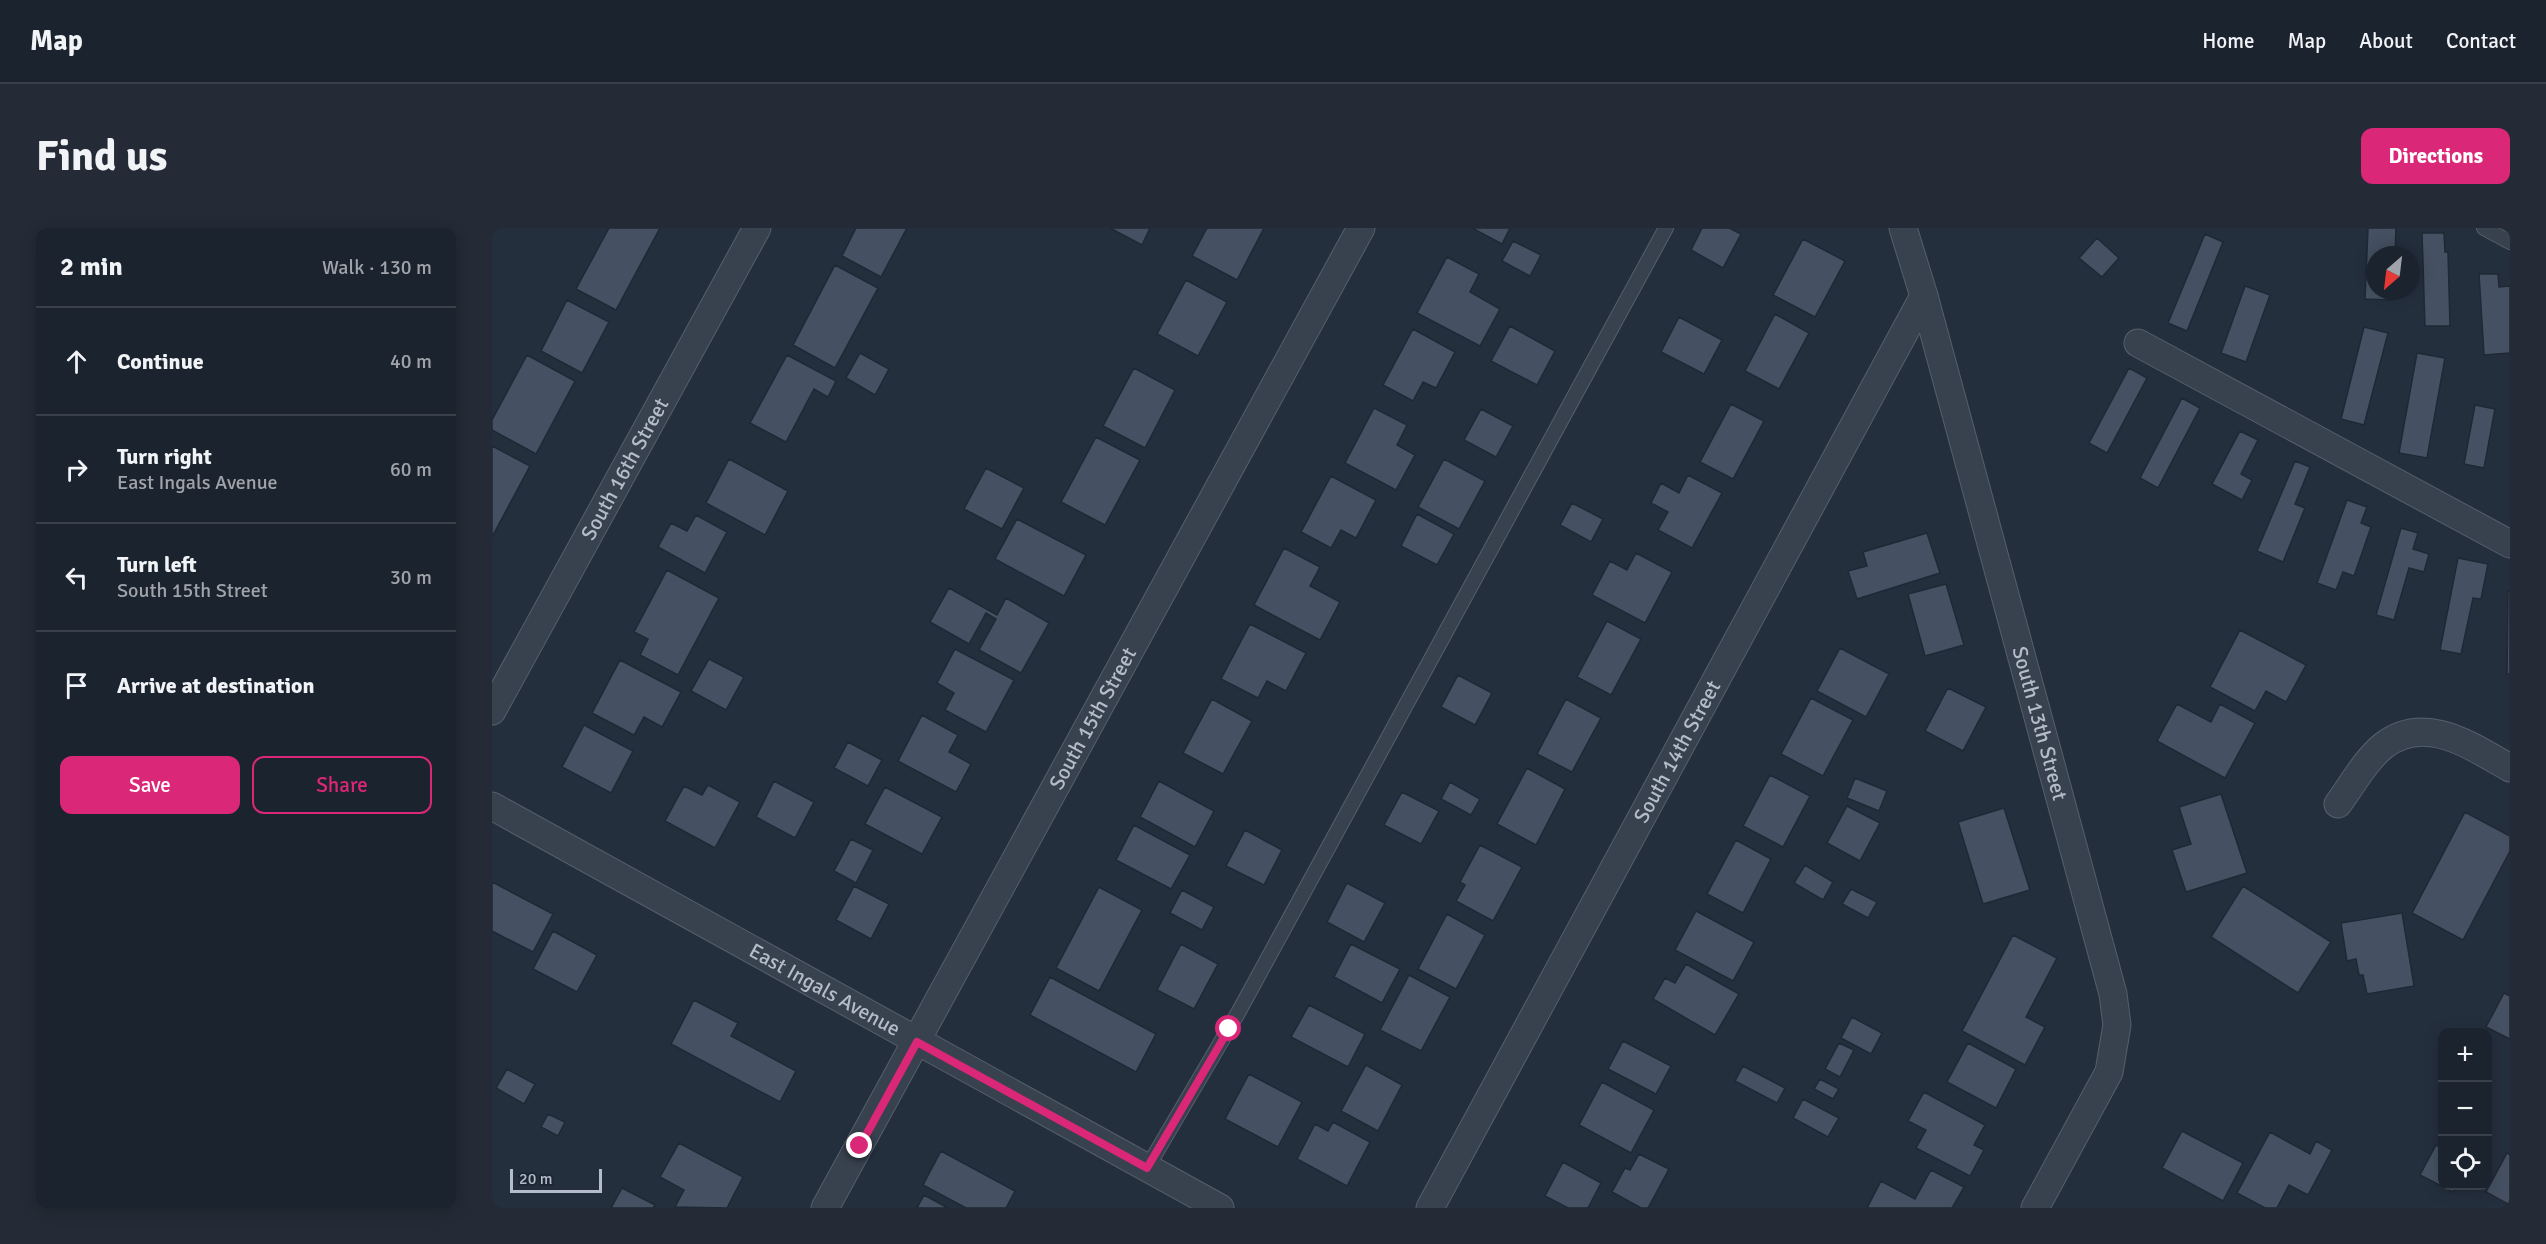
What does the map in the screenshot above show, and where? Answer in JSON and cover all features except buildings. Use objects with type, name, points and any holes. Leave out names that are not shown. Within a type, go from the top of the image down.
[{"type":"street","name":"South 16th Street","points":[[492,711],[757,228]]},
{"type":"street","name":"South 15th Street","points":[[825,1208],[1361,228]]},
{"type":"street","name":"South 13th Street","points":[[1903,228],[1924,296],[2113,994],[2117,1025],[2109,1072],[2035,1208]]},
{"type":"street","name":"South 14th Street","points":[[1430,1208],[1924,296]]},
{"type":"street","points":[[2138,343],[2510,544]]},
{"type":"street","points":[[2338,804],[2382,747],[2401,734],[2425,731],[2446,735],[2510,768]]},
{"type":"street","name":"East Ingals Avenue","points":[[492,806],[1221,1208]]},
{"type":"lane","points":[[1147,1168],[1238,1013],[1666,228]]},
{"type":"lane","points":[[2484,228],[2510,242]]},
{"type":"route","points":[[860,1146],[917,1042],[1147,1168],[1229,1029]]}]
